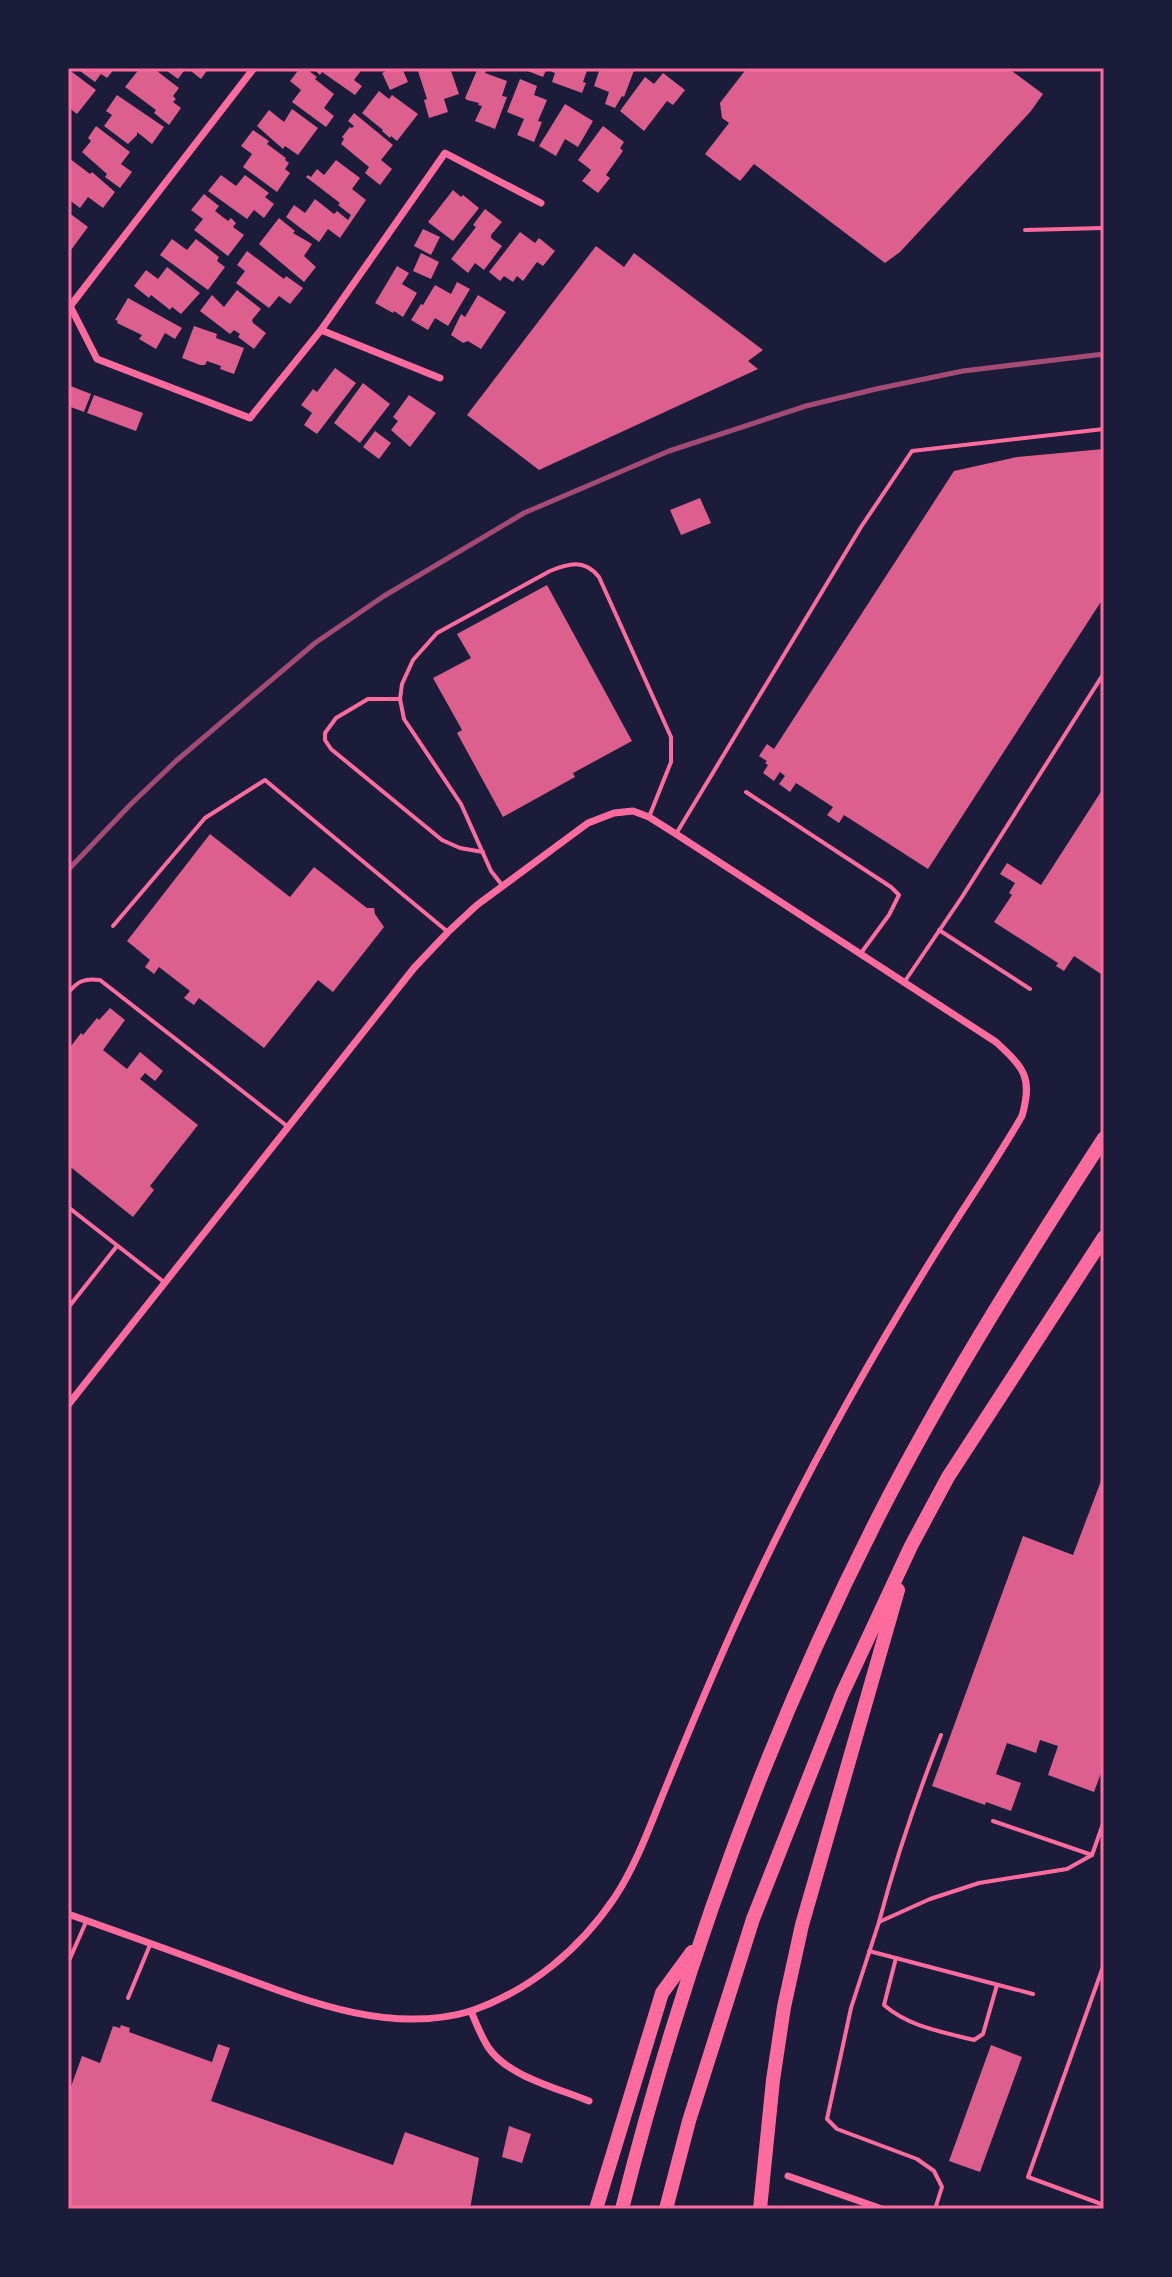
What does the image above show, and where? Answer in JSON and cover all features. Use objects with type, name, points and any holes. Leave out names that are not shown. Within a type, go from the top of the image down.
[{"type":"highway","points":[[622,2209],[699,1942],[781,1729],[837,1601],[889,1496],[952,1381],[1007,1287],[1104,1138]]},
{"type":"highway","points":[[666,2209],[689,2121],[753,1919],[842,1694],[911,1546],[948,1477],[1104,1237]]},
{"type":"highway","points":[[760,2209],[773,2080],[784,2007],[799,1939],[911,1546]]},
{"type":"highway","points":[[596,2209],[662,1993],[699,1942]]},
{"type":"street","points":[[254,68],[69,304],[97,359],[250,418],[321,330],[445,153],[541,203]]},
{"type":"street","points":[[321,330],[440,378]]},
{"type":"street","points":[[68,1405],[414,968],[448,932],[502,885],[588,823],[614,813],[633,811],[649,817],[905,981],[996,1042],[1016,1060],[1025,1077],[1028,1094],[1022,1116],[884,1338],[752,1587],[639,1850],[616,1895],[587,1934],[555,1964],[522,1988],[489,2005],[454,2016],[410,2020],[361,2013],[297,1997],[68,1914]]},
{"type":"street","points":[[471,2011],[487,2046],[499,2060],[514,2071],[589,2101]]},
{"type":"street","points":[[788,2176],[882,2209]]},
{"type":"lane","points":[[1025,230],[1104,228]]},
{"type":"lane","points":[[676,834],[861,527],[912,451],[1104,429]]},
{"type":"lane","points":[[502,885],[491,871],[461,804],[404,719],[400,699],[402,684],[413,660],[437,633],[564,565],[578,563],[592,568],[599,577],[671,737],[671,762],[649,817]]},
{"type":"lane","points":[[905,981],[1104,673]]},
{"type":"lane","points":[[400,699],[368,699],[336,718],[325,733],[325,740],[331,749],[442,840],[460,848],[483,852]]},
{"type":"lane","points":[[113,926],[205,818],[265,780],[448,932]]},
{"type":"lane","points":[[746,792],[899,895],[889,915],[861,953]]},
{"type":"lane","points":[[939,930],[1030,989]]},
{"type":"lane","points":[[68,993],[77,982],[87,978],[100,980],[287,1126]]},
{"type":"lane","points":[[68,1207],[166,1284]]},
{"type":"lane","points":[[68,1308],[117,1246]]},
{"type":"lane","points":[[935,2209],[942,2187],[934,2171],[917,2159],[837,2129],[827,2119],[851,2008],[894,1865],[941,1735]]},
{"type":"lane","points":[[993,1821],[1092,1855]]},
{"type":"lane","points":[[879,1922],[930,1899],[979,1883],[1067,1869],[1092,1855],[1104,1821]]},
{"type":"lane","points":[[68,1963],[87,1921]]},
{"type":"lane","points":[[128,1998],[150,1943]]},
{"type":"lane","points":[[869,1951],[1033,1994]]},
{"type":"lane","points":[[896,1958],[884,2005],[897,2016],[974,2040],[983,2034],[997,1985]]},
{"type":"lane","points":[[1104,1964],[1028,2177],[1104,2205]]},
{"type":"building","points":[[76,68],[115,68],[107,78],[101,74],[95,82]]},
{"type":"building","points":[[140,68],[153,68],[179,88],[173,102],[181,108],[169,125],[154,113],[156,110],[125,87]]},
{"type":"building","points":[[163,68],[186,68],[178,79]]},
{"type":"building","points":[[187,68],[209,68],[201,79]]},
{"type":"building","points":[[300,68],[317,77],[315,79],[334,94],[324,108],[334,116],[326,127],[292,102],[301,90],[290,81]]},
{"type":"building","points":[[312,68],[363,68],[354,80],[362,86],[355,95]]},
{"type":"building","points":[[388,68],[402,68],[408,82],[390,90],[382,73]]},
{"type":"building","points":[[417,68],[450,68],[459,94],[444,99],[448,112],[429,118],[424,100],[427,99]]},
{"type":"building","points":[[478,68],[487,69],[485,73],[507,81],[502,96],[507,97],[495,129],[475,121],[482,106],[465,98]]},
{"type":"building","points":[[520,68],[547,68],[543,77]]},
{"type":"building","points":[[553,68],[588,68],[582,93],[552,82]]},
{"type":"building","points":[[600,68],[635,68],[624,97],[615,108],[605,104],[609,92],[594,86]]},
{"type":"building","points":[[747,68],[1008,68],[1043,94],[1031,111],[900,252],[885,263],[754,164],[740,181],[705,154],[729,123],[722,118],[720,103]]},
{"type":"building","points":[[68,69],[96,90],[77,114],[68,107]]},
{"type":"building","points":[[663,73],[685,90],[673,105],[667,101],[644,131],[620,111],[645,77],[654,84]]},
{"type":"building","points":[[520,79],[537,86],[534,95],[547,100],[534,142],[517,135],[524,119],[507,112]]},
{"type":"building","points":[[379,91],[389,99],[392,95],[418,114],[397,141],[362,113]]},
{"type":"building","points":[[117,95],[164,127],[152,144],[137,132],[128,144],[104,126],[112,115],[106,111]]},
{"type":"building","points":[[565,104],[593,121],[578,147],[565,139],[556,156],[539,146]]},
{"type":"building","points":[[292,109],[318,128],[298,155],[285,146],[283,149],[257,126],[269,110],[284,122]]},
{"type":"building","points":[[354,113],[393,145],[381,160],[392,169],[380,185],[365,173],[369,167],[341,144],[342,137],[354,126],[348,121]]},
{"type":"building","points":[[96,126],[130,152],[121,164],[132,172],[120,188],[82,152],[91,141],[88,138]]},
{"type":"building","points":[[603,126],[624,142],[620,148],[623,151],[606,175],[610,178],[598,193],[582,181],[591,170],[578,160]]},
{"type":"building","points":[[253,130],[269,141],[267,144],[289,163],[285,169],[290,173],[277,192],[243,167],[252,154],[241,146]]},
{"type":"building","points":[[69,158],[90,174],[92,172],[115,192],[103,208],[88,197],[80,208],[68,199]]},
{"type":"building","points":[[336,160],[360,178],[352,189],[366,200],[340,238],[328,229],[319,242],[286,217],[294,205],[305,213],[315,199],[334,214],[337,211],[348,220],[351,215],[338,205],[340,203],[306,177],[311,177],[317,169],[324,175]]},
{"type":"building","points":[[221,175],[236,186],[245,175],[269,193],[265,197],[274,204],[264,218],[254,210],[247,219],[208,191]]},
{"type":"building","points":[[453,190],[479,208],[453,241],[428,222]]},
{"type":"building","points":[[204,194],[219,206],[215,211],[228,221],[231,218],[236,223],[233,227],[244,235],[228,256],[194,230],[203,219],[191,210]]},
{"type":"building","points":[[485,209],[502,222],[491,238],[502,246],[484,270],[475,263],[468,273],[451,259],[476,227],[473,225]]},
{"type":"building","points":[[68,212],[88,227],[71,250],[68,247]]},
{"type":"building","points":[[279,218],[295,231],[293,233],[312,244],[304,256],[316,267],[304,282],[259,244]]},
{"type":"building","points":[[423,229],[440,237],[431,255],[414,246]]},
{"type":"building","points":[[520,232],[535,243],[539,238],[555,251],[543,266],[537,262],[523,281],[517,276],[513,282],[504,276],[500,281],[489,272]]},
{"type":"building","points":[[172,239],[187,250],[196,239],[219,257],[217,261],[225,267],[208,290],[160,255]]},
{"type":"building","points":[[596,246],[624,267],[634,253],[763,350],[748,361],[758,369],[539,470],[467,415]]},
{"type":"building","points":[[247,251],[284,279],[286,276],[303,288],[290,304],[279,296],[269,308],[236,283],[245,271],[237,265]]},
{"type":"building","points":[[421,253],[439,262],[431,279],[413,271]]},
{"type":"building","points":[[397,266],[409,273],[402,284],[417,293],[403,317],[375,303]]},
{"type":"building","points":[[167,267],[200,293],[181,314],[172,307],[170,310],[151,295],[149,298],[134,286],[146,270],[158,279]]},
{"type":"building","points":[[457,282],[470,289],[448,326],[435,318],[428,330],[411,320],[435,285],[451,294]]},
{"type":"building","points":[[237,290],[261,309],[252,320],[266,333],[254,349],[238,337],[240,334],[234,330],[230,334],[200,311],[212,295],[224,307]]},
{"type":"building","points":[[478,295],[506,312],[481,349],[451,335],[461,314],[465,317]]},
{"type":"building","points":[[128,298],[182,328],[175,339],[165,333],[156,349],[139,339],[142,335],[117,323],[115,320]]},
{"type":"building","points":[[194,326],[244,348],[234,374],[207,361],[205,365],[200,365],[182,358]]},
{"type":"building","points":[[335,368],[356,383],[317,434],[304,425],[312,413],[301,405],[313,389],[317,392]]},
{"type":"building","points":[[363,383],[390,404],[360,443],[334,423]]},
{"type":"building","points":[[68,385],[91,394],[84,412],[68,406]]},
{"type":"building","points":[[94,395],[143,413],[136,431],[87,413]]},
{"type":"building","points":[[409,395],[436,413],[410,447],[391,430],[398,421],[393,417]]},
{"type":"building","points":[[375,431],[391,443],[379,459],[363,447]]},
{"type":"building","points":[[1104,449],[1104,597],[928,869],[844,815],[839,823],[827,815],[833,807],[796,783],[790,792],[779,784],[785,776],[780,772],[774,781],[763,773],[768,765],[759,756],[767,744],[774,749],[954,471],[1017,457]]},
{"type":"building","points":[[700,498],[711,523],[681,535],[670,510]]},
{"type":"building","points":[[547,585],[632,741],[503,817],[457,733],[462,730],[433,678],[471,658],[457,634]]},
{"type":"building","points":[[1104,787],[1104,976],[1074,956],[1064,971],[1056,966],[1058,963],[994,922],[1012,895],[1009,893],[1015,883],[1000,874],[1007,863],[1041,885]]},
{"type":"building","points":[[210,834],[290,897],[314,867],[367,908],[374,908],[384,927],[333,992],[318,980],[264,1048],[199,998],[194,1005],[184,998],[190,991],[159,967],[154,974],[145,967],[150,960],[127,941]]},
{"type":"building","points":[[110,1008],[125,1020],[103,1050],[127,1069],[140,1052],[163,1071],[155,1081],[145,1073],[140,1079],[198,1125],[150,1186],[154,1190],[133,1217],[68,1165],[68,1050],[81,1033],[83,1035]]},
{"type":"building","points":[[1104,1473],[1104,1765],[1094,1792],[1048,1775],[1058,1746],[1040,1740],[1036,1753],[1007,1743],[996,1774],[1021,1783],[1011,1811],[932,1786],[1023,1536],[1073,1555]]},
{"type":"building","points":[[121,2025],[130,2028],[129,2032],[212,2062],[218,2044],[230,2048],[211,2101],[393,2165],[405,2132],[479,2158],[470,2209],[68,2209],[68,2095],[82,2056],[100,2063],[113,2026],[120,2028]]},
{"type":"building","points":[[991,2045],[1022,2057],[980,2172],[949,2161]]},
{"type":"building","points":[[509,2126],[531,2134],[522,2163],[502,2157]]},
{"type":"railway","points":[[68,870],[176,761],[315,643],[384,596],[524,513],[669,451],[806,406],[963,371],[1104,354]]}]
